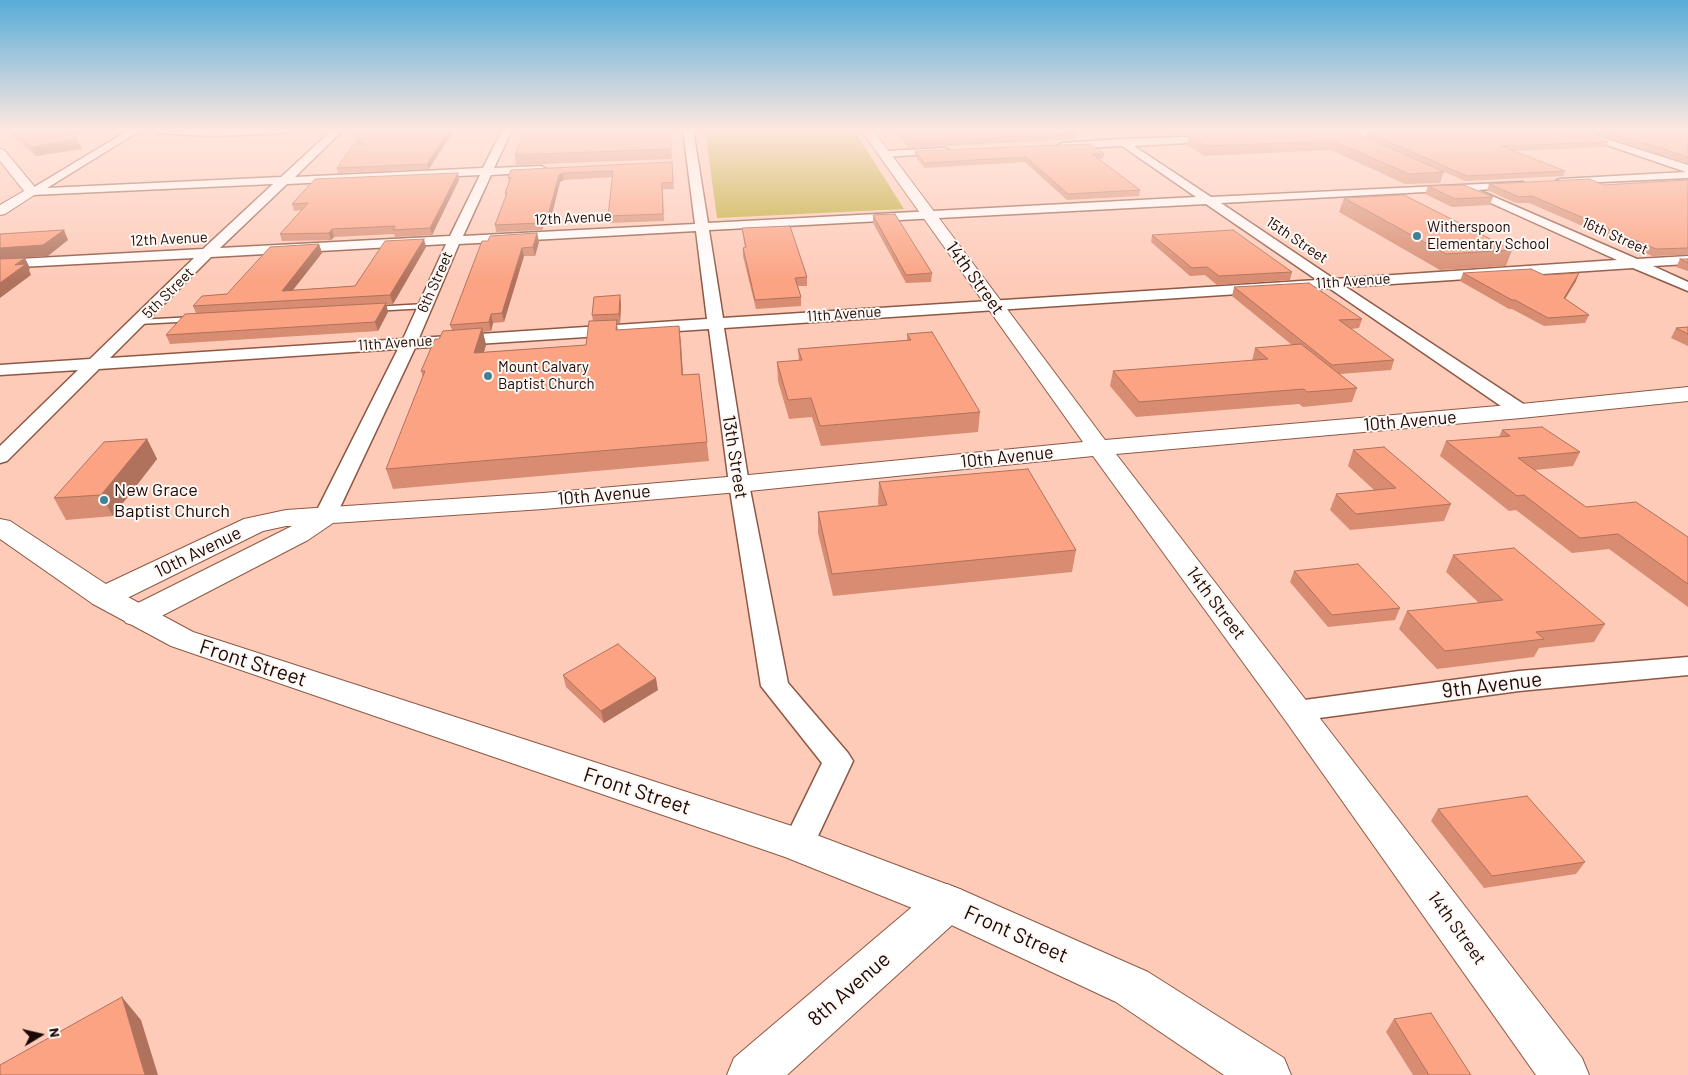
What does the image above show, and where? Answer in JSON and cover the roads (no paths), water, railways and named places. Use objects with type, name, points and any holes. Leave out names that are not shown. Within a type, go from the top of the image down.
[{"type":"main road","points":[[0,211],[32,192],[22,180]]},
{"type":"main road","name":"14th Street","points":[[903,180],[1099,448],[1298,711],[1565,1075]]},
{"type":"main road","name":"10th Avenue","points":[[104,596],[254,525],[286,518],[738,484],[1099,448],[1521,411],[1688,394]]},
{"type":"main road","name":"10th Avenue","points":[[137,616],[298,534],[325,516]]},
{"type":"main road","name":"Front Street","points":[[0,527],[104,596],[137,616],[182,639],[798,845],[947,903],[1132,987],[1267,1075]]},
{"type":"main road","name":"8th Avenue","points":[[751,1075],[947,903]]},
{"type":"street","points":[[32,192],[52,180]]},
{"type":"street","points":[[32,192],[283,180]]},
{"type":"street","name":"5th Street","points":[[0,457],[97,364],[207,253],[287,180]]},
{"type":"street","name":"6th Street","points":[[325,516],[484,180]]},
{"type":"street","name":"13th Street","points":[[691,180],[701,227],[738,484],[775,686],[838,761],[798,845]]},
{"type":"street","name":"15th Street","points":[[1179,180],[1521,411]]},
{"type":"street","name":"16th Street","points":[[1449,180],[1688,287]]},
{"type":"street","points":[[1551,182],[1587,180]]},
{"type":"street","name":"12th Avenue","points":[[0,264],[1531,183]]},
{"type":"street","name":"11th Avenue","points":[[0,370],[1688,260]]},
{"type":"street","name":"9th Avenue","points":[[1298,711],[1519,681],[1688,666]]},
{"type":"lane","points":[[366,309],[425,306]]},
{"type":"lane","points":[[138,322],[208,318]]},
{"type":"place","name":"Witherspoon Elementary School","points":[[1417,236]]},
{"type":"place","name":"Mount Calvary Baptist Church","points":[[488,376]]},
{"type":"place","name":"New Grace Baptist Church","points":[[104,500]]}]
